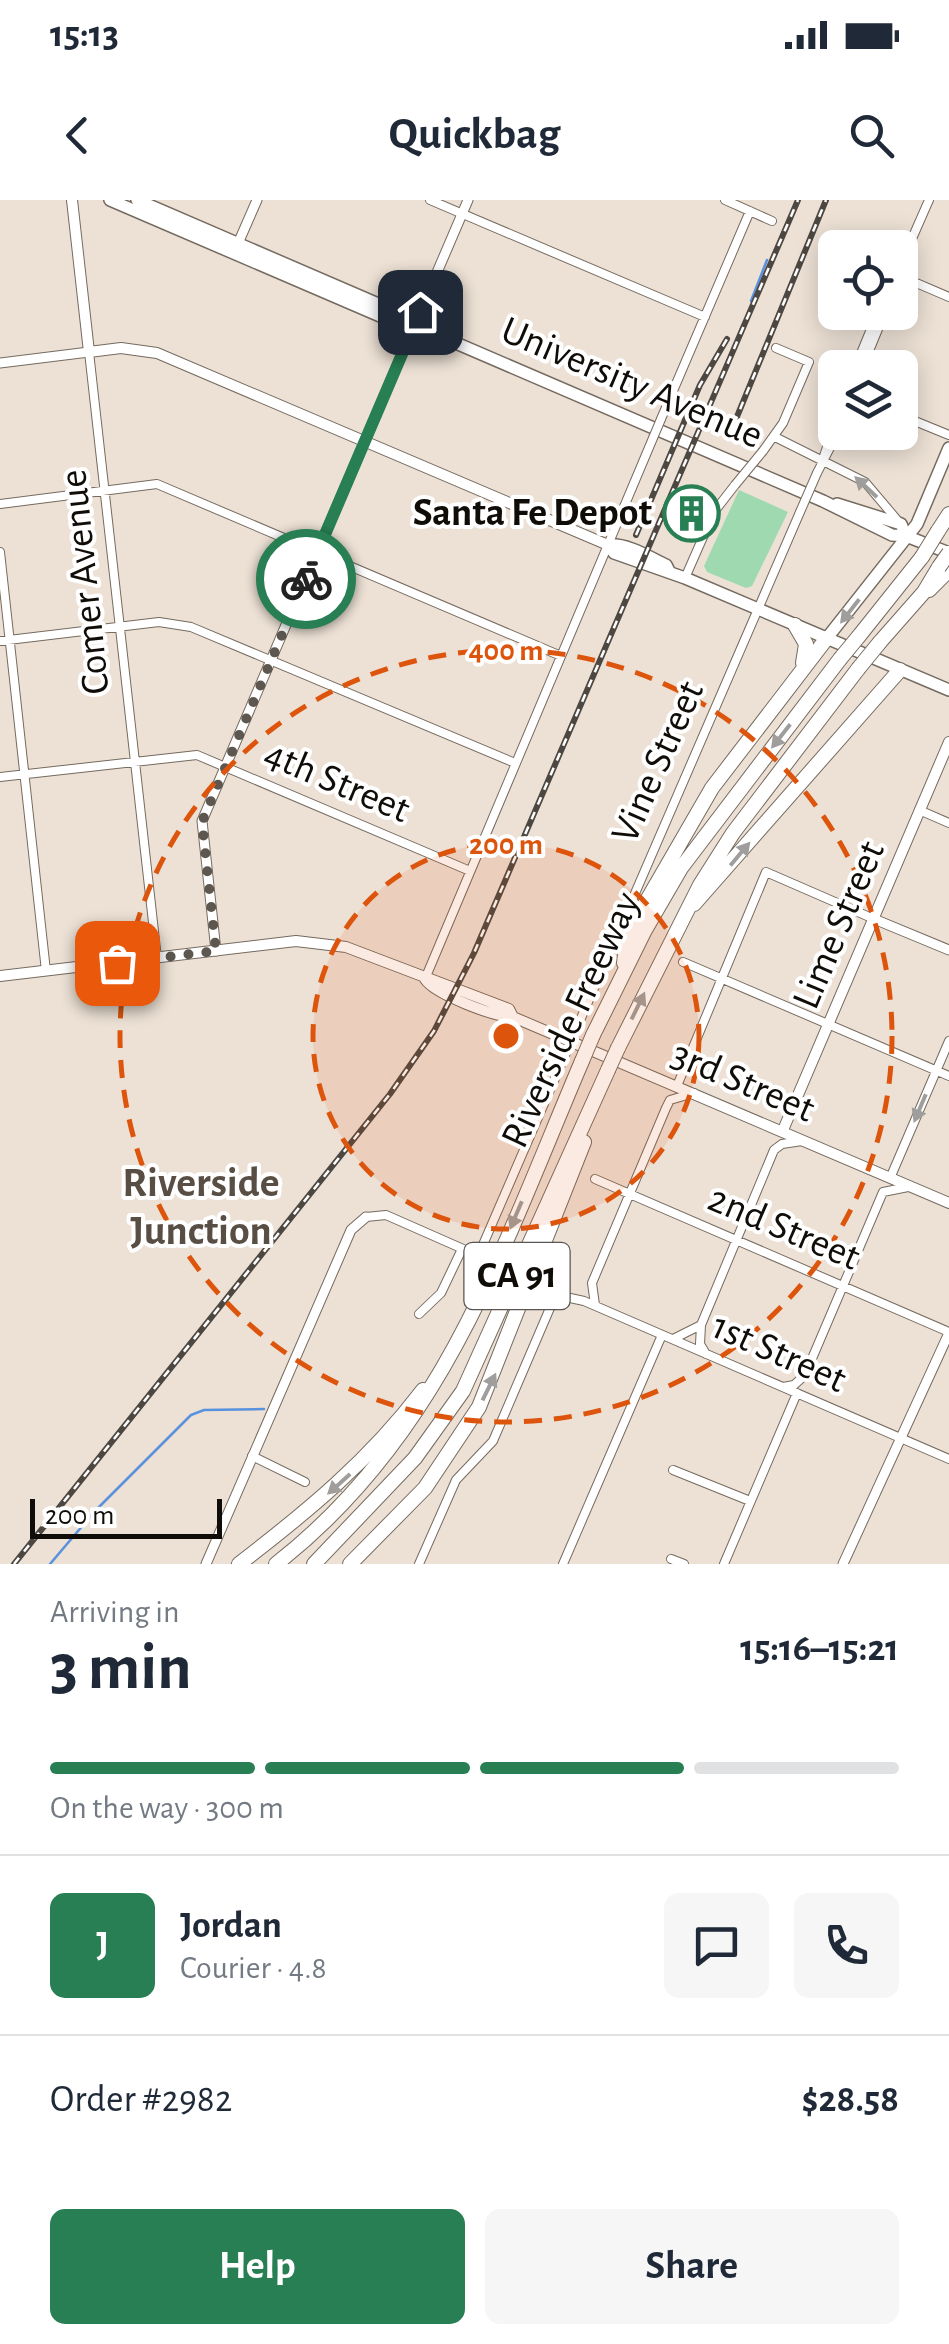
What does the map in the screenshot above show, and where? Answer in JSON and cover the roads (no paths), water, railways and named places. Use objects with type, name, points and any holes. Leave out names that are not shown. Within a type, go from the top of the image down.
[{"type":"highway","name":"Riverside Freeway","points":[[276,1564],[333,1516],[427,1400],[468,1329],[622,974],[681,868],[922,556],[949,514]]},
{"type":"highway","name":"Riverside Freeway","points":[[314,1564],[415,1458],[463,1391],[682,915],[733,833],[858,668],[945,570],[949,552]]},
{"type":"highway","points":[[794,625],[806,644],[801,669]]},
{"type":"highway","points":[[622,974],[627,935],[682,837],[712,788],[827,638]]},
{"type":"highway","points":[[682,915],[710,890],[900,670]]},
{"type":"highway","points":[[350,1564],[397,1520],[439,1470],[472,1419],[503,1356],[576,1167],[605,1077]]},
{"type":"highway","points":[[239,1564],[326,1495],[377,1448],[468,1329]]},
{"type":"main road","name":"Comer Avenue","points":[[72,200],[89,352]]},
{"type":"main road","name":"University Avenue","points":[[137,200],[236,248]]},
{"type":"main road","name":"University Avenue","points":[[116,201],[406,316],[414,325],[949,552]]},
{"type":"main road","points":[[89,352],[121,348],[157,353],[608,545],[614,553],[662,573],[668,571],[949,690]]},
{"type":"main road","points":[[827,638],[887,562],[903,530],[917,524],[949,448]]},
{"type":"main road","name":"University Avenue","points":[[823,501],[892,535],[903,530]]},
{"type":"main road","points":[[862,522],[884,540],[887,562]]},
{"type":"main road","name":"Lime Street","points":[[783,1130],[949,742]]},
{"type":"main road","name":"3rd Street","points":[[0,976],[322,942],[346,947],[425,980],[456,998],[514,1017],[949,1203]]},
{"type":"street","points":[[236,248],[257,200]]},
{"type":"street","points":[[430,200],[705,317]]},
{"type":"street","points":[[216,951],[202,822],[468,200]]},
{"type":"street","points":[[725,200],[772,221]]},
{"type":"street","points":[[916,230],[929,200]]},
{"type":"street","points":[[425,980],[750,211]]},
{"type":"street","points":[[918,284],[949,297]]},
{"type":"street","points":[[685,578],[714,512],[775,437],[809,362],[776,348]]},
{"type":"street","points":[[0,364],[89,352]]},
{"type":"street","name":"Comer Avenue","points":[[89,352],[157,958]]},
{"type":"street","points":[[918,422],[949,435]]},
{"type":"street","points":[[775,437],[866,482],[903,530]]},
{"type":"street","name":"Vine Street","points":[[462,1248],[477,1252],[826,450]]},
{"type":"street","name":"Vine Street","points":[[822,461],[828,450]]},
{"type":"street","points":[[0,504],[157,484],[561,656]]},
{"type":"street","points":[[0,552],[5,640],[46,971]]},
{"type":"street","points":[[5,640],[159,622],[190,628],[516,763]]},
{"type":"street","name":"4th Street","points":[[0,778],[198,755],[470,872]]},
{"type":"street","points":[[920,810],[949,823]]},
{"type":"street","points":[[677,1086],[766,872],[949,950]]},
{"type":"street","points":[[683,962],[949,1076]]},
{"type":"street","points":[[891,1176],[949,1040]]},
{"type":"street","points":[[596,1306],[592,1283],[666,1108],[670,1100],[694,1093]]},
{"type":"street","points":[[706,1354],[700,1344],[700,1325],[774,1150],[782,1144],[807,1140]]},
{"type":"street","name":"2nd Street","points":[[595,1179],[949,1333]]},
{"type":"street","points":[[783,1387],[794,1386],[805,1375],[883,1192],[912,1186]]},
{"type":"street","points":[[206,1564],[350,1230],[366,1217],[386,1215],[462,1248],[441,1293],[419,1314]]},
{"type":"street","points":[[419,1564],[456,1480],[493,1441],[550,1308],[561,1296],[571,1296],[592,1283]]},
{"type":"street","name":"1st Street","points":[[571,1296],[949,1459]]},
{"type":"street","points":[[673,1340],[700,1325]]},
{"type":"street","points":[[843,1564],[949,1333]]},
{"type":"street","points":[[564,1564],[662,1335]]},
{"type":"street","points":[[805,1375],[806,1393],[812,1400]]},
{"type":"street","points":[[724,1564],[797,1394]]},
{"type":"street","points":[[252,1456],[305,1482]]},
{"type":"street","points":[[672,1470],[750,1502]]},
{"type":"street","points":[[671,1558],[684,1564]]},
{"type":"waterway","points":[[751,301],[767,260]]},
{"type":"waterway","points":[[50,1564],[95,1511],[191,1415],[204,1410],[264,1409]]},
{"type":"railway","points":[[14,1564],[390,1094],[434,1031],[474,953],[798,200]]},
{"type":"railway","points":[[734,424],[826,200]]},
{"type":"railway","points":[[636,535],[700,385],[727,339]]},
{"type":"place","name":"Santa Fe Depot","points":[[691,513]]},
{"type":"district","name":"Riverside Junction","points":[[201,1207]]}]
